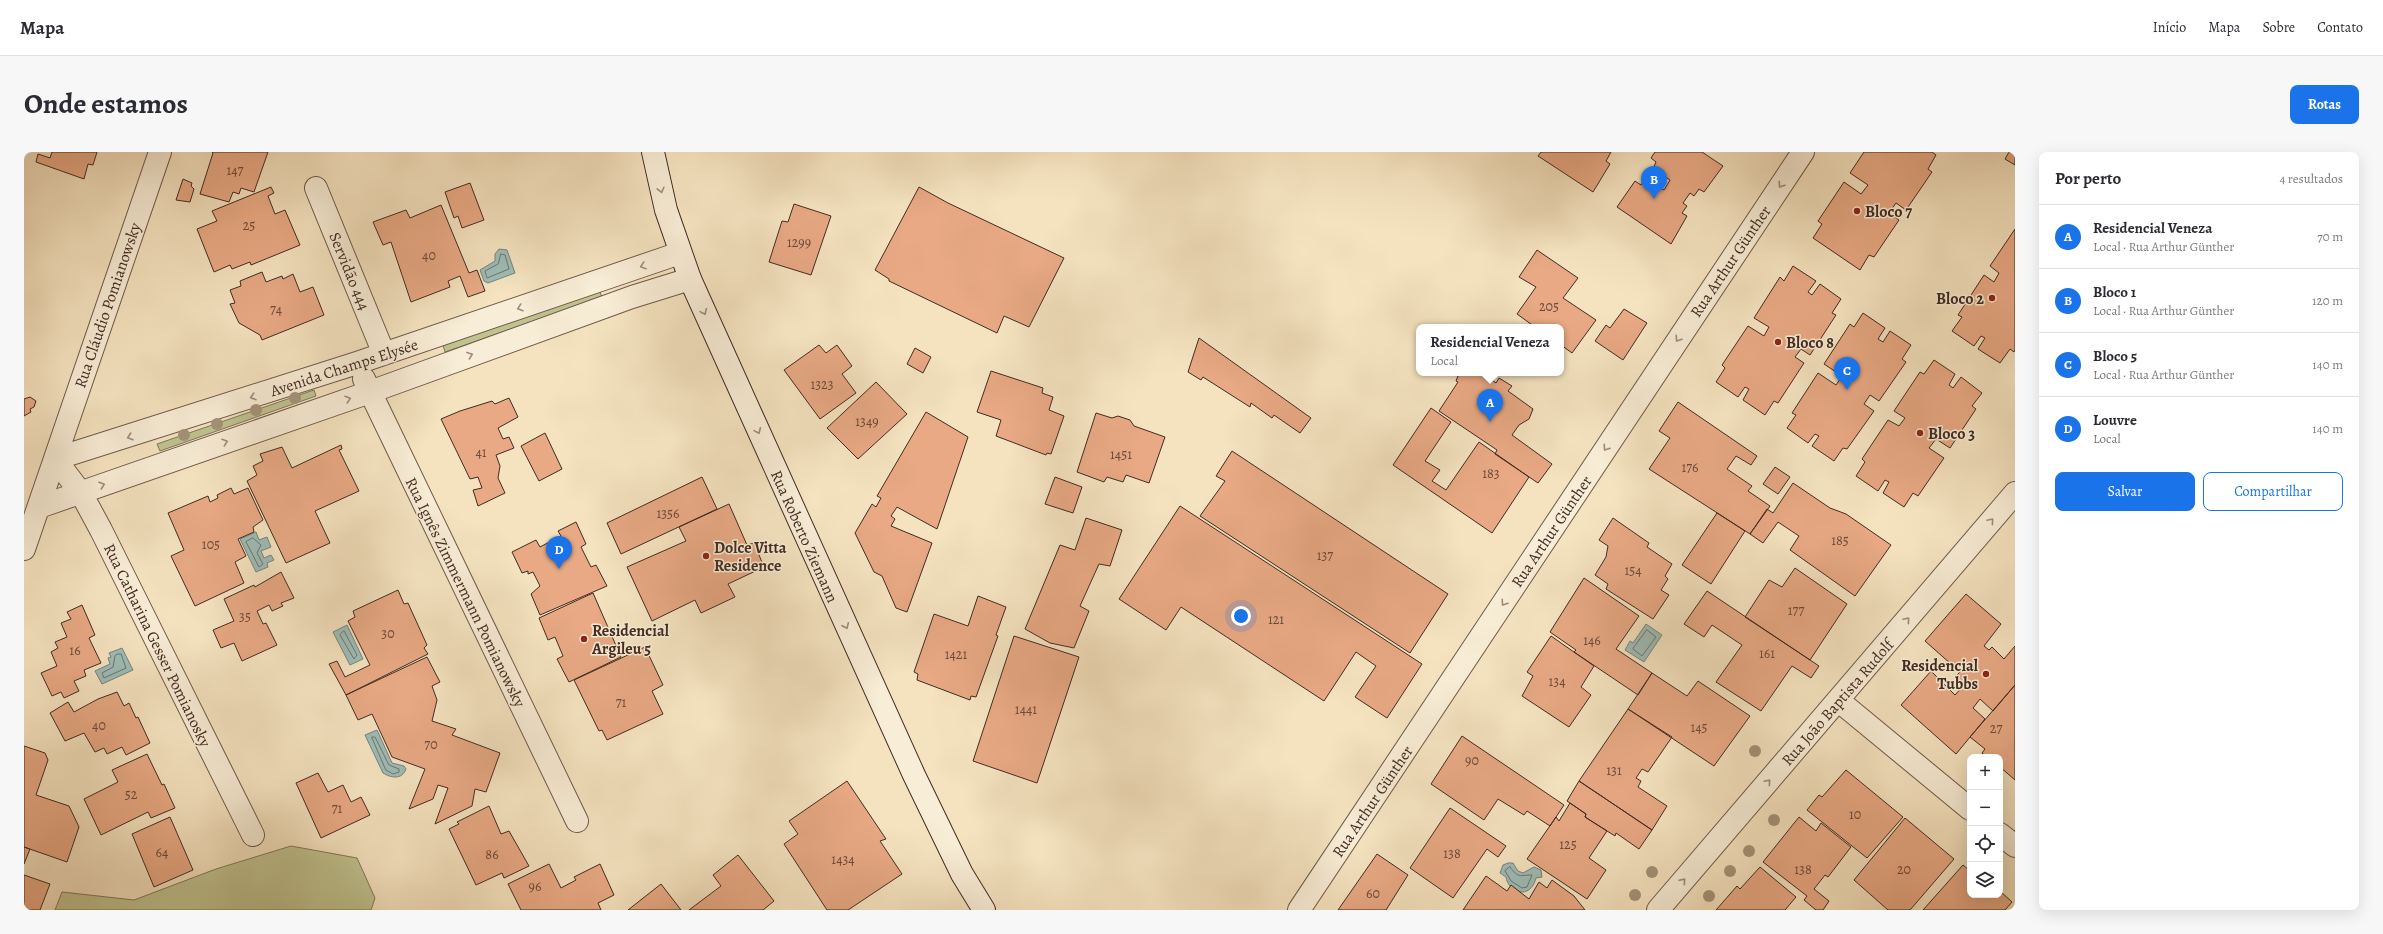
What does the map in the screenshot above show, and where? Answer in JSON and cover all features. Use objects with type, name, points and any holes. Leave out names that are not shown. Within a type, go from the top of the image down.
[{"type":"street","name":"Rua Cláudio Pomianowsky","points":[[55,459],[78,386],[160,152]]},
{"type":"street","name":"Rua Roberto Ziemann","points":[[653,152],[666,210],[690,279],[914,775],[962,874],[984,910]]},
{"type":"street","name":"Rua Arthur Günther","points":[[1300,910],[1803,152]]},
{"type":"street","name":"Servidão 444","points":[[316,188],[384,354]]},
{"type":"street","name":"Avenida Champs Elysée","points":[[55,459],[357,363],[680,253]]},
{"type":"street","name":"Avenida Champs Elysée","points":[[39,507],[370,392],[632,297],[690,279]]},
{"type":"street","name":"Rua Ignês Zimmermann Pomianowsky","points":[[357,363],[577,821]]},
{"type":"street","name":"Rua Catharina Gesser Pomianosky","points":[[55,459],[81,493],[253,835]]},
{"type":"street","points":[[24,549],[55,459]]},
{"type":"street","name":"Rua João Baptista Rudolf","points":[[1658,910],[2015,493]]},
{"type":"street","points":[[1838,701],[1967,807]]},
{"type":"street","points":[[2003,836],[2015,846]]},
{"type":"green space","points":[[599,290],[602,297],[445,352],[443,345]]},
{"type":"green space","points":[[314,390],[316,396],[160,451],[157,444]]},
{"type":"green space","points":[[291,846],[357,858],[375,898],[371,910],[55,910],[62,892],[134,900],[216,869]]},
{"type":"water","points":[[499,249],[507,250],[515,273],[488,283],[484,281],[480,270],[495,261],[495,254]]},
{"type":"water","points":[[256,532],[259,540],[267,537],[271,547],[261,551],[264,558],[271,555],[274,560],[267,563],[268,567],[256,572],[240,539]]},
{"type":"water","points":[[1646,624],[1662,635],[1644,662],[1625,650],[1630,641],[1633,643]]},
{"type":"water","points":[[347,625],[363,659],[350,665],[333,632]]},
{"type":"water","points":[[122,648],[133,670],[102,684],[95,671],[110,664],[108,658],[111,657],[109,653]]},
{"type":"water","points":[[377,730],[392,763],[404,766],[406,769],[402,775],[393,777],[383,773],[365,735]]},
{"type":"water","points":[[1513,863],[1518,871],[1523,873],[1534,867],[1541,870],[1542,877],[1536,878],[1529,890],[1520,892],[1515,890],[1511,887],[1506,877],[1500,873],[1503,865]]},
{"type":"building","points":[[52,152],[97,152],[93,165],[88,164],[84,179],[36,162],[38,154],[50,158]]},
{"type":"building","points":[[212,152],[268,152],[254,192],[241,188],[239,194],[233,192],[229,202],[200,194],[213,153]]},
{"type":"building","points":[[1541,152],[1611,152],[1606,161],[1610,164],[1593,192],[1538,156]]},
{"type":"building","points":[[1655,152],[1702,152],[1723,166],[1704,192],[1699,189],[1694,196],[1690,193],[1683,203],[1687,206],[1682,213],[1687,216],[1671,244],[1617,207],[1635,181],[1641,185],[1645,178],[1664,190],[1670,180],[1653,169],[1656,162],[1651,158]]},
{"type":"building","name":"Bloco 7","points":[[1864,152],[1932,152],[1936,155],[1928,169],[1932,172],[1906,210],[1896,203],[1889,213],[1899,220],[1874,257],[1869,255],[1860,270],[1813,238],[1822,224],[1818,221],[1844,182],[1861,194],[1868,185],[1850,173]]},
{"type":"building","points":[[2009,152],[2015,152],[2015,165],[2005,159]]},
{"type":"building","points":[[183,179],[192,183],[191,186],[194,189],[190,202],[176,200]]},
{"type":"building","points":[[470,183],[484,220],[462,228],[458,216],[454,218],[445,192]]},
{"type":"building","points":[[271,187],[274,193],[268,196],[275,214],[285,210],[300,245],[251,265],[250,262],[232,269],[230,265],[214,272],[197,229],[217,221],[212,211]]},
{"type":"building","points":[[919,187],[948,203],[1064,258],[1029,327],[1004,316],[997,333],[889,281],[889,279],[875,270]]},
{"type":"building","points":[[794,204],[831,216],[811,275],[769,262],[782,221],[788,222]]},
{"type":"building","points":[[441,205],[469,273],[477,270],[485,291],[468,297],[460,276],[448,281],[450,287],[411,302],[391,242],[383,245],[373,222],[406,210],[410,218]]},
{"type":"building","name":"Bloco 2","points":[[2015,229],[2015,350],[2014,352],[2010,349],[2000,363],[1978,349],[1985,338],[1981,336],[1974,346],[1952,331],[1962,317],[1958,315],[1984,275],[1994,282],[1999,273],[1990,266]]},
{"type":"building","points":[[1537,250],[1578,278],[1563,298],[1596,320],[1572,353],[1564,347],[1564,324],[1531,324],[1517,314],[1536,287],[1519,277]]},
{"type":"building","name":"Bloco 8","points":[[1793,266],[1816,281],[1808,292],[1812,295],[1820,284],[1841,299],[1832,313],[1836,315],[1810,355],[1801,349],[1795,357],[1804,363],[1778,403],[1774,401],[1765,415],[1743,400],[1749,389],[1745,387],[1738,397],[1716,382],[1725,368],[1722,365],[1748,326],[1764,336],[1769,327],[1754,318],[1780,277],[1784,281]]},
{"type":"building","points":[[262,272],[266,282],[282,276],[283,279],[293,274],[300,292],[313,287],[324,315],[262,340],[260,335],[239,323],[230,304],[235,303],[230,290],[241,286],[240,281]]},
{"type":"building","points":[[1624,309],[1647,323],[1623,360],[1595,341],[1606,325],[1610,328]]},
{"type":"building","points":[[1863,313],[1885,328],[1878,339],[1883,342],[1890,331],[1911,345],[1902,359],[1906,362],[1879,401],[1870,395],[1864,404],[1874,411],[1847,449],[1843,448],[1834,461],[1812,446],[1819,436],[1815,434],[1808,443],[1787,428],[1796,415],[1792,413],[1818,373],[1836,385],[1842,376],[1824,364],[1850,324],[1854,327]]},
{"type":"building","points":[[1199,338],[1311,418],[1300,433],[1274,415],[1272,418],[1251,403],[1250,407],[1203,377],[1201,380],[1188,372]]},
{"type":"building","points":[[819,345],[826,353],[837,345],[852,366],[842,374],[856,393],[820,419],[784,370]]},
{"type":"building","points":[[915,348],[931,357],[923,373],[907,364]]},
{"type":"building","name":"Bloco 3","points":[[1934,360],[1955,374],[1949,385],[1953,388],[1961,377],[1982,393],[1972,406],[1976,409],[1950,448],[1936,439],[1929,448],[1944,458],[1918,496],[1913,493],[1904,507],[1883,493],[1889,482],[1885,480],[1878,491],[1856,476],[1865,462],[1862,459],[1888,420],[1899,426],[1905,418],[1894,411],[1920,372],[1924,374]]},
{"type":"building","points":[[991,371],[1043,388],[1042,393],[1053,397],[1049,410],[1064,416],[1051,454],[1047,453],[1046,455],[996,436],[1001,420],[977,412]]},
{"type":"building","points":[[1458,376],[1486,376],[1496,383],[1499,378],[1512,386],[1508,391],[1533,409],[1529,419],[1519,425],[1512,435],[1552,464],[1538,483],[1495,454],[1497,450],[1439,411],[1458,382],[1456,381]]},
{"type":"building","points":[[876,382],[907,414],[858,459],[827,428]]},
{"type":"building","points":[[30,397],[36,401],[34,407],[30,409],[31,412],[24,416],[24,399]]},
{"type":"building","points":[[509,398],[518,417],[498,428],[503,439],[509,437],[514,448],[496,455],[500,466],[498,478],[505,493],[478,506],[473,490],[482,488],[478,477],[470,479],[441,419],[460,411],[492,401],[495,404]]},
{"type":"building","points":[[1678,402],[1757,456],[1751,465],[1736,456],[1727,469],[1752,486],[1748,491],[1770,506],[1750,534],[1649,469],[1670,438],[1659,431]]},
{"type":"building","points":[[1431,408],[1451,422],[1425,461],[1440,470],[1432,481],[1446,490],[1479,442],[1529,477],[1492,533],[1393,465]]},
{"type":"building","points":[[926,412],[968,437],[937,529],[897,507],[891,516],[895,519],[891,526],[932,543],[907,612],[896,608],[882,576],[874,572],[855,533],[872,504],[876,507],[881,498],[877,496]]},
{"type":"building","points":[[1096,413],[1112,418],[1118,416],[1130,420],[1134,426],[1165,437],[1149,483],[1126,475],[1123,482],[1107,477],[1104,482],[1077,472]]},
{"type":"building","points":[[545,433],[562,469],[539,481],[521,446]]},
{"type":"building","points":[[341,445],[342,449],[339,450],[359,491],[315,511],[330,543],[286,563],[247,481],[257,475],[253,466],[263,461],[260,454],[282,447],[292,468]]},
{"type":"building","points":[[1232,451],[1448,594],[1410,653],[1200,516],[1225,481],[1216,476]]},
{"type":"building","points":[[1775,467],[1790,477],[1778,494],[1763,484]]},
{"type":"building","points":[[702,477],[717,509],[621,554],[607,523]]},
{"type":"building","points":[[1055,477],[1082,487],[1073,513],[1045,504]]},
{"type":"building","points":[[1793,483],[1830,508],[1846,514],[1891,545],[1855,596],[1790,550],[1799,536],[1778,522],[1763,543],[1750,534],[1767,509],[1773,513]]},
{"type":"building","points":[[231,488],[234,494],[248,488],[263,520],[253,527],[254,532],[238,539],[246,556],[235,562],[244,583],[195,606],[171,556],[184,550],[168,513],[208,496],[210,502],[218,498],[217,495]]},
{"type":"building","name":"Dolce Vitta Residence","points":[[729,504],[747,545],[754,543],[764,567],[728,584],[735,597],[701,613],[695,600],[652,621],[627,567],[686,541],[679,527]]},
{"type":"building","points":[[1180,506],[1422,664],[1387,718],[1355,697],[1376,666],[1356,652],[1324,701],[1181,607],[1166,630],[1119,599]]},
{"type":"building","points":[[1717,513],[1745,531],[1711,584],[1682,565]]},
{"type":"building","points":[[1086,518],[1122,530],[1110,566],[1099,564],[1080,606],[1089,611],[1074,648],[1050,643],[1025,629],[1060,545],[1075,550]]},
{"type":"building","points":[[1613,518],[1649,543],[1647,547],[1672,564],[1665,576],[1668,579],[1661,590],[1669,595],[1653,619],[1606,589],[1608,584],[1595,575],[1606,557],[1608,546],[1599,540]]},
{"type":"building","points":[[576,522],[586,544],[581,547],[591,567],[596,565],[607,586],[540,615],[531,594],[540,586],[533,572],[528,574],[528,571],[522,573],[512,552],[536,540],[540,547],[561,536],[558,531]]},
{"type":"building","points":[[1795,568],[1847,604],[1810,660],[1745,617],[1769,580],[1782,587]]},
{"type":"building","points":[[281,572],[294,598],[281,603],[283,606],[272,611],[269,605],[257,611],[263,624],[266,623],[277,645],[242,661],[234,643],[221,648],[213,630],[234,621],[224,599],[254,585],[255,587]]},
{"type":"building","points":[[1584,578],[1639,616],[1616,649],[1652,673],[1638,695],[1574,652],[1576,650],[1550,632]]},
{"type":"building","points":[[398,590],[404,604],[408,603],[427,645],[424,648],[428,654],[346,695],[329,664],[337,661],[345,677],[370,665],[348,621],[355,617],[353,611]]},
{"type":"building","points":[[1707,591],[1819,666],[1811,678],[1792,666],[1761,711],[1716,682],[1742,645],[1712,625],[1704,637],[1684,624]]},
{"type":"building","name":"Residencial Argileu 5","points":[[593,593],[621,657],[569,682],[557,659],[563,656],[555,637],[548,640],[539,618]]},
{"type":"building","name":"Residencial Tubbs","points":[[1966,594],[2001,624],[1984,646],[1989,650],[1992,647],[2004,659],[2015,646],[2015,685],[1993,711],[1980,699],[1973,708],[1985,719],[1956,754],[1901,705],[1931,671],[1955,695],[1964,685],[1956,676],[1960,672],[1925,641]]},
{"type":"building","points":[[978,596],[1006,607],[996,635],[998,636],[976,697],[971,696],[970,700],[917,680],[918,674],[914,672],[934,614],[968,626]]},
{"type":"building","points":[[82,605],[95,635],[89,638],[101,663],[84,670],[86,676],[74,681],[79,691],[64,698],[61,692],[52,696],[41,673],[57,666],[51,652],[58,648],[55,642],[67,637],[61,623],[71,619],[67,612]]},
{"type":"building","points":[[1014,636],[1079,657],[1037,783],[973,761]]},
{"type":"building","points":[[1551,636],[1594,666],[1581,687],[1591,695],[1569,727],[1522,696],[1533,676],[1527,672]]},
{"type":"building","points":[[645,647],[663,685],[652,691],[663,714],[607,740],[602,730],[599,731],[574,680]]},
{"type":"building","points":[[427,657],[440,682],[432,686],[437,700],[432,721],[456,729],[452,735],[500,753],[486,792],[475,789],[472,806],[435,824],[448,788],[438,785],[433,799],[409,809],[425,769],[392,757],[372,714],[358,720],[346,695]]},
{"type":"building","points":[[1652,673],[1687,696],[1698,681],[1750,716],[1714,766],[1628,709]]},
{"type":"building","points":[[2015,685],[2015,780],[2003,770],[2003,754],[1983,754],[1982,753],[1985,749],[1970,737]]},
{"type":"building","points":[[117,692],[124,706],[129,703],[136,718],[138,717],[150,743],[126,755],[122,747],[107,754],[104,748],[95,752],[84,733],[65,741],[50,713],[68,702],[74,712],[98,699]]},
{"type":"building","points":[[1628,709],[1672,737],[1648,772],[1642,769],[1636,778],[1641,781],[1638,787],[1667,806],[1652,830],[1579,781]]},
{"type":"building","points":[[1462,736],[1564,805],[1550,826],[1527,811],[1524,815],[1498,799],[1484,820],[1431,784]]},
{"type":"building","points":[[24,746],[45,753],[48,760],[36,795],[69,806],[79,827],[67,862],[24,847]]},
{"type":"building","points":[[147,754],[162,785],[164,784],[175,808],[151,818],[148,812],[101,835],[84,799],[118,782],[112,770]]},
{"type":"building","points":[[1846,770],[1903,817],[1867,858],[1807,810],[1819,795],[1822,797]]},
{"type":"building","points":[[318,773],[328,792],[343,785],[351,802],[361,797],[370,815],[321,838],[296,783]]},
{"type":"building","points":[[847,781],[886,839],[880,841],[902,874],[848,910],[827,910],[784,844],[798,834],[789,821]]},
{"type":"building","points":[[1579,781],[1652,830],[1639,849],[1616,833],[1615,836],[1585,817],[1586,814],[1567,801]]},
{"type":"building","points":[[1570,803],[1586,814],[1585,817],[1607,831],[1589,858],[1606,870],[1587,899],[1527,859],[1556,817],[1559,821]]},
{"type":"building","points":[[489,806],[501,834],[509,831],[529,866],[504,878],[502,873],[476,885],[449,829],[459,824],[457,822]]},
{"type":"building","points":[[1450,808],[1506,846],[1498,857],[1487,849],[1453,898],[1410,868]]},
{"type":"building","points":[[170,817],[193,870],[154,887],[132,834]]},
{"type":"building","points":[[1799,817],[1816,831],[1821,823],[1851,847],[1828,877],[1825,875],[1814,889],[1829,901],[1823,910],[1816,910],[1804,900],[1807,896],[1763,862]]},
{"type":"building","points":[[1905,818],[1954,859],[1910,910],[1888,910],[1854,880]]},
{"type":"building","points":[[24,847],[30,849],[24,864]]},
{"type":"building","points":[[1377,854],[1408,875],[1386,910],[1338,910]]},
{"type":"building","points":[[738,855],[774,901],[763,910],[689,910],[721,886],[713,875]]},
{"type":"building","points":[[549,864],[561,888],[576,880],[574,877],[600,864],[614,895],[598,903],[601,910],[521,910],[508,884]]},
{"type":"building","points":[[1963,865],[1967,868],[1967,898],[2003,898],[2003,894],[2012,902],[2005,910],[1923,910]]},
{"type":"building","points":[[1760,867],[1796,897],[1785,910],[1716,910],[1737,886],[1740,889]]},
{"type":"building","points":[[24,875],[50,884],[40,910],[24,910]]},
{"type":"building","points":[[1486,876],[1507,891],[1511,885],[1529,899],[1539,882],[1547,888],[1552,880],[1574,896],[1585,910],[1463,910]]},
{"type":"building","points":[[661,884],[681,910],[628,910]]},
{"type":"place","name":"Bloco 1","points":[[1654,199]]},
{"type":"place","name":"Bloco 7","points":[[1857,211]]},
{"type":"place","name":"Bloco 2","points":[[1992,298]]},
{"type":"place","name":"Bloco 8","points":[[1778,342]]},
{"type":"place","name":"Bloco 5","points":[[1847,390]]},
{"type":"place","name":"Residencial Veneza","points":[[1490,422]]},
{"type":"place","name":"Bloco 3","points":[[1920,433]]},
{"type":"place","name":"Dolce Vitta Residence","points":[[706,556]]},
{"type":"place","name":"Louvre","points":[[559,569]]},
{"type":"place","name":"Residencial Argileu 5","points":[[584,639]]},
{"type":"place","name":"Residencial Tubbs","points":[[1986,674]]}]
